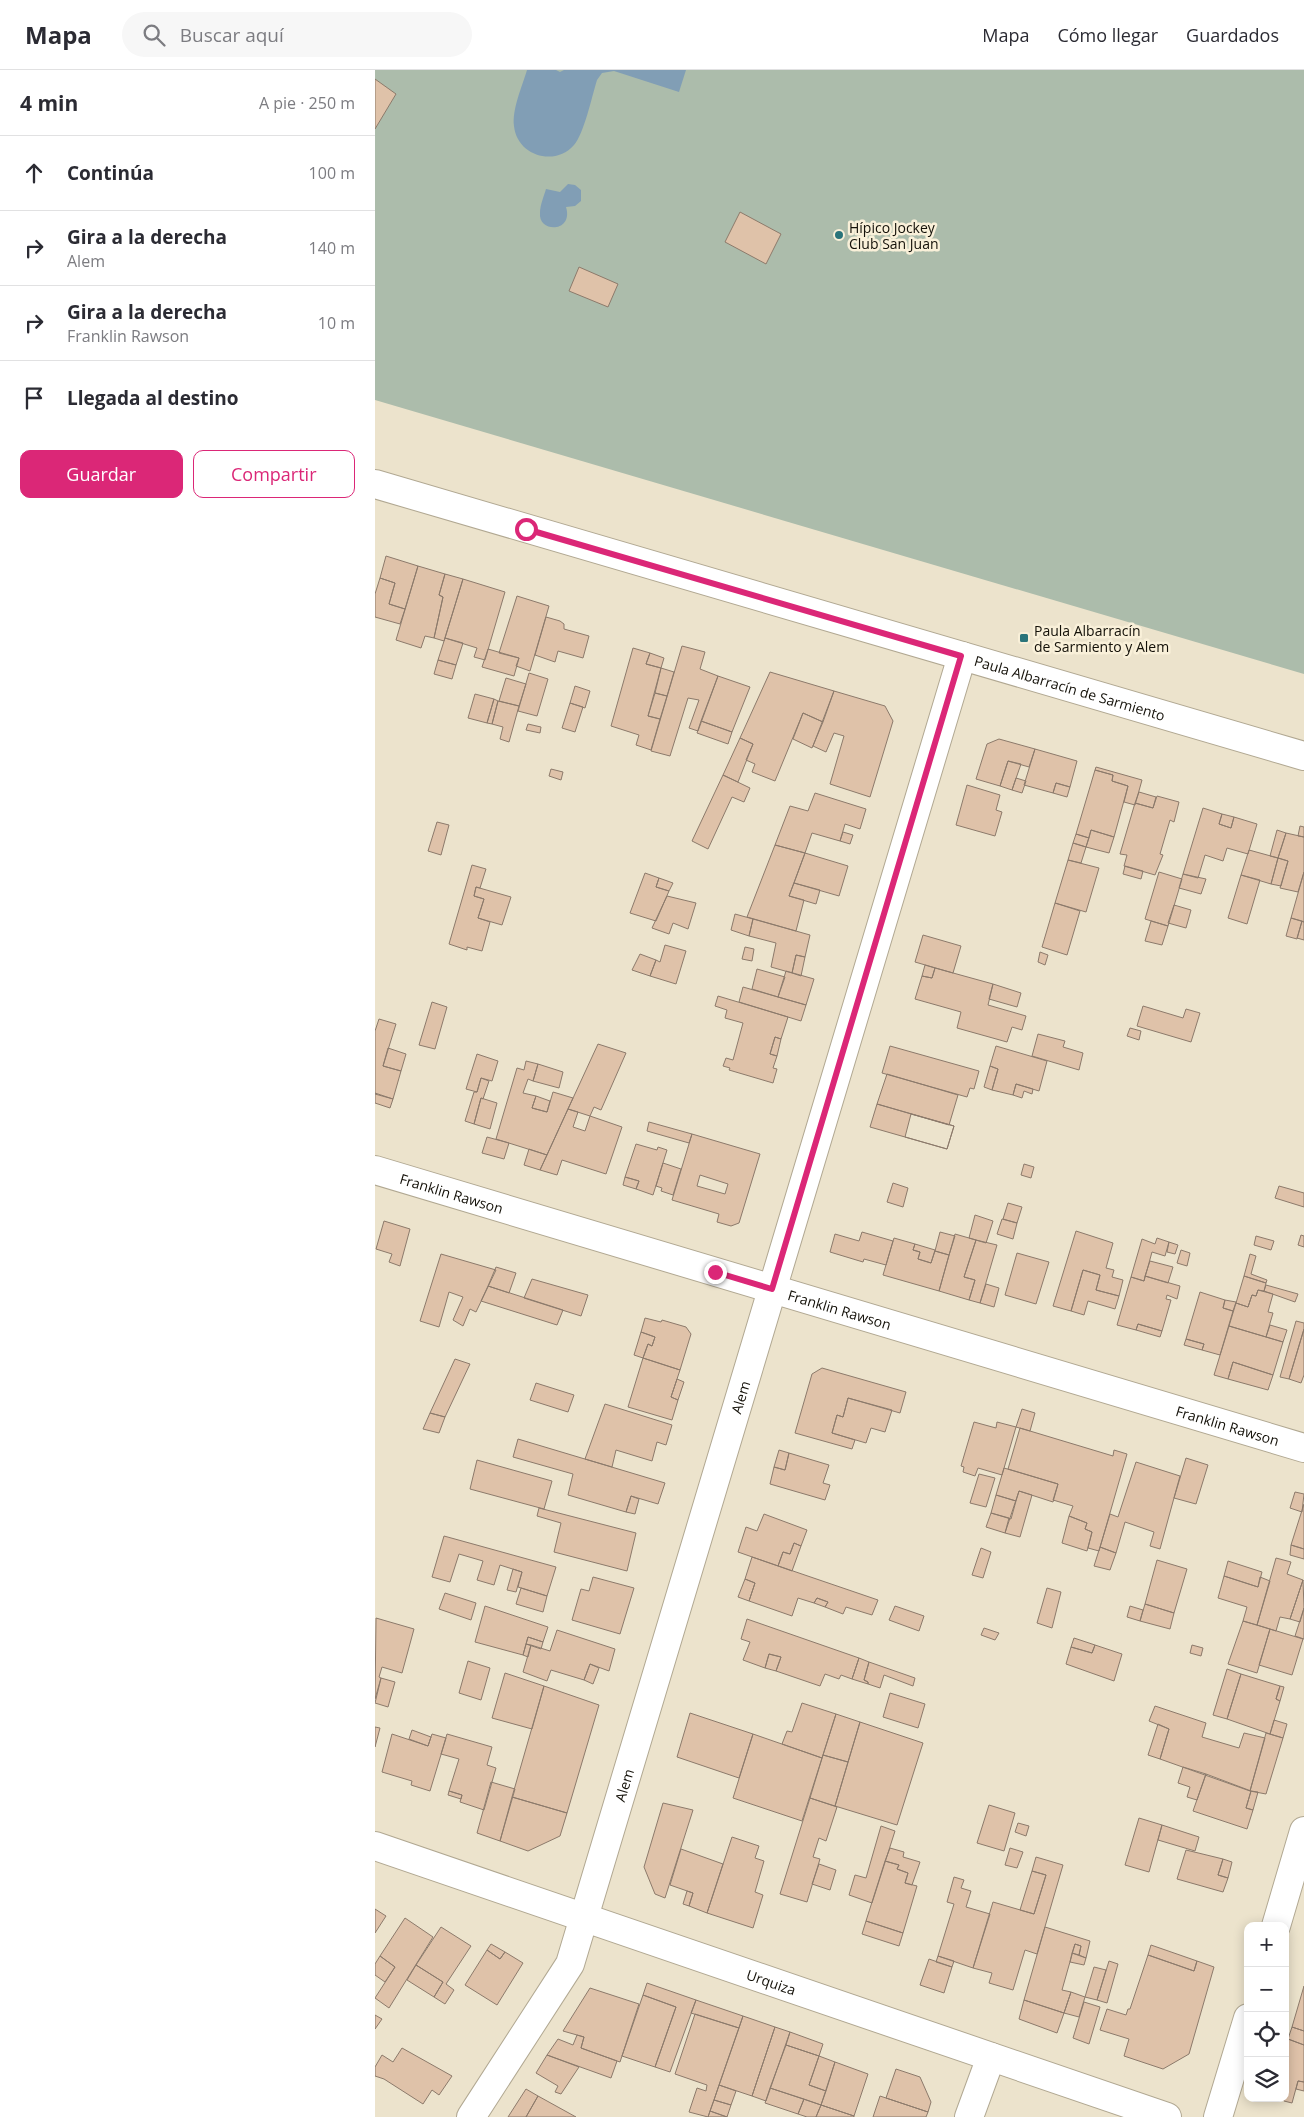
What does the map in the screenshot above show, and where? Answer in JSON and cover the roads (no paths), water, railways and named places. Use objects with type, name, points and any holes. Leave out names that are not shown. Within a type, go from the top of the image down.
[{"type":"street","name":"Paula Albarracín de Sarmiento","points":[[375,484],[1304,756]]},
{"type":"street","name":"Alem","points":[[471,2117],[570,1964],[961,656]]},
{"type":"street","name":"Franklin Rawson","points":[[375,1170],[1304,1448]]},
{"type":"street","points":[[1276,1922],[1304,1831]]},
{"type":"street","name":"Urquiza","points":[[375,1846],[1167,2117]]},
{"type":"street","points":[[1218,2117],[1244,2031]]},
{"type":"street","points":[[969,2117],[991,2057]]},
{"type":"water","points":[[527,70],[556,70],[560,72],[564,70],[686,70],[679,92],[614,71],[602,73],[597,80],[578,140],[566,152],[557,156],[547,157],[529,151],[522,145],[514,126],[516,105]]},
{"type":"water","points":[[568,184],[575,185],[581,190],[581,201],[575,206],[566,207],[567,216],[561,226],[549,227],[541,220],[540,213],[546,189],[560,192]]},
{"type":"place","name":"Hípico Jockey Club San Juan","points":[[839,235]]},
{"type":"place","name":"Paula Albarracín de Sarmiento y Alem","points":[[1024,638]]}]
